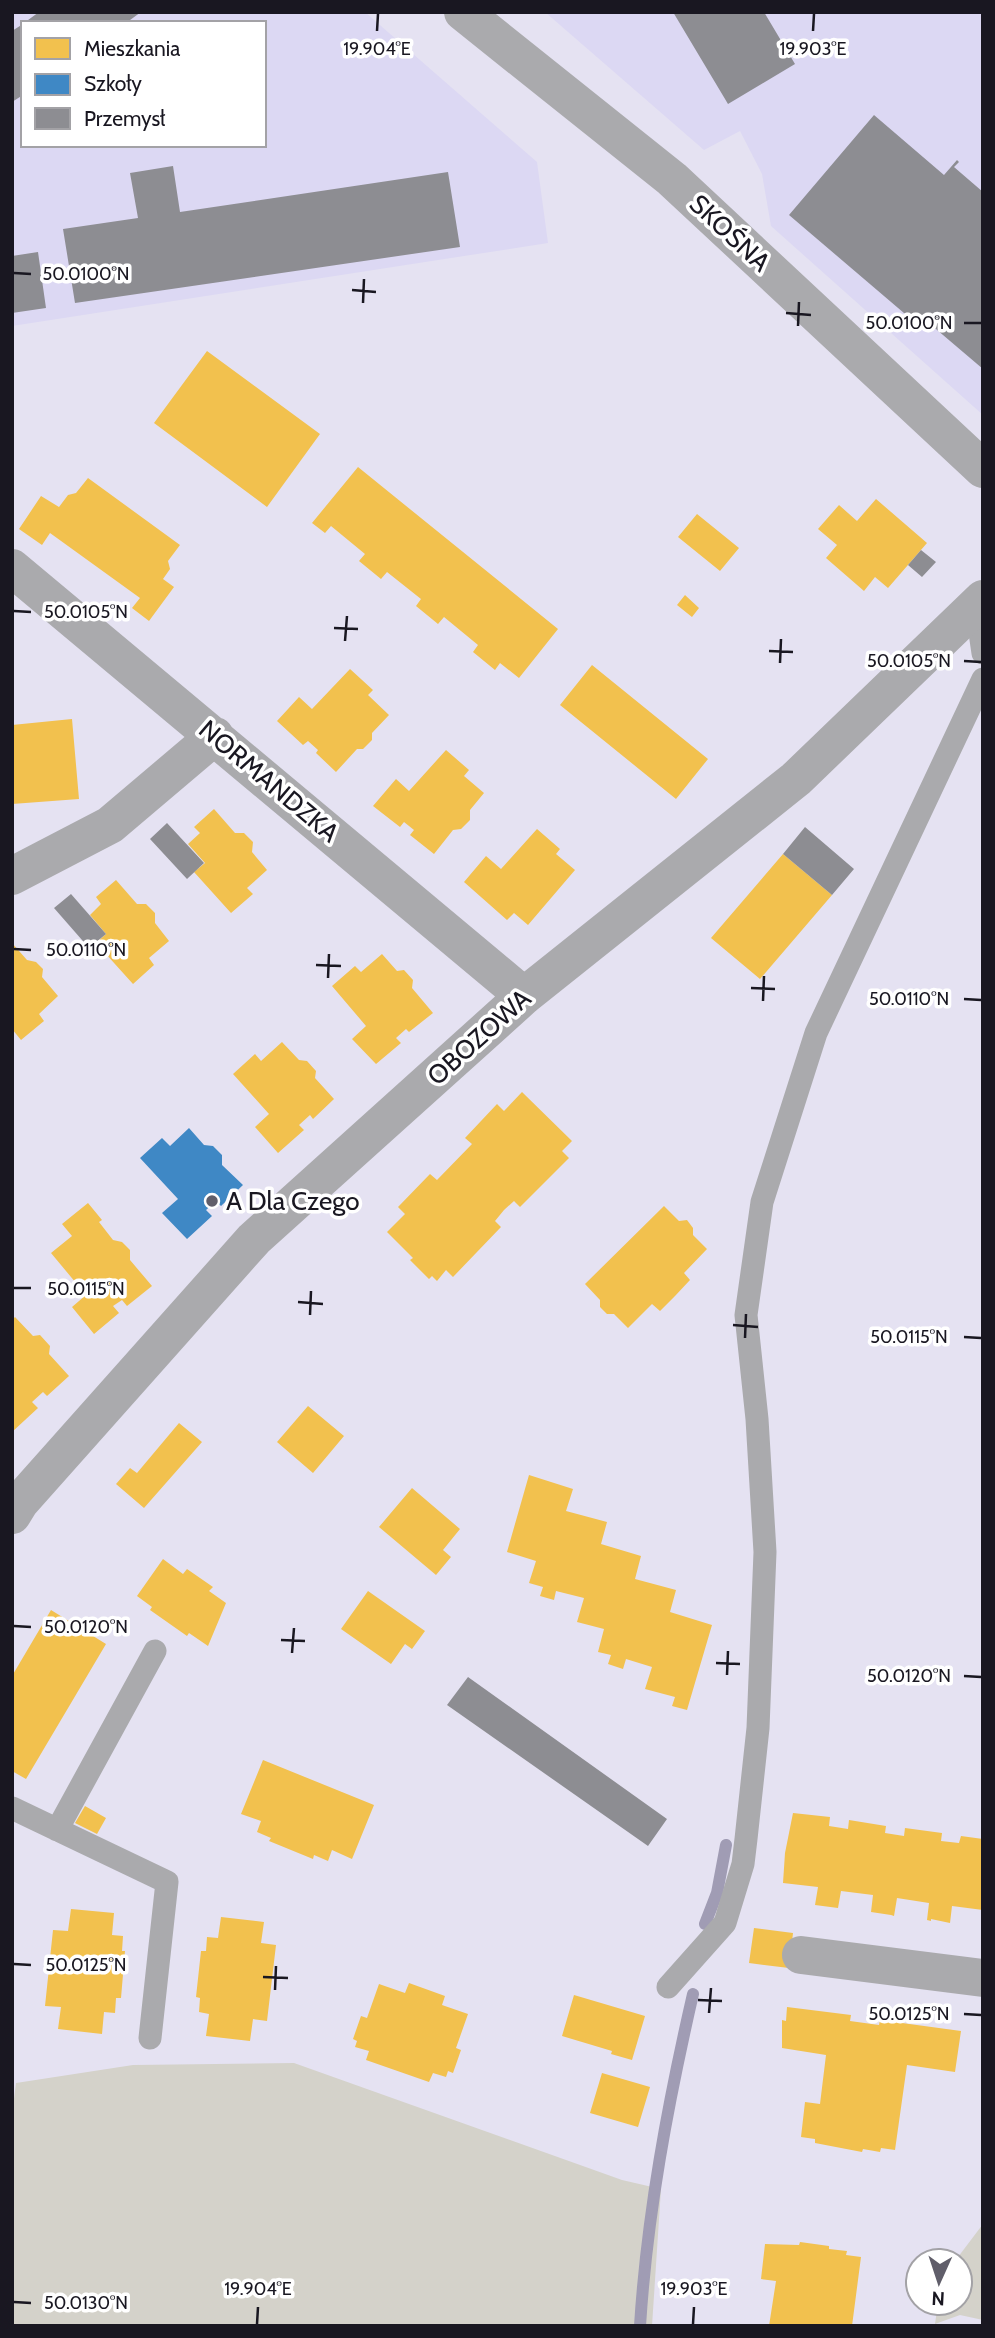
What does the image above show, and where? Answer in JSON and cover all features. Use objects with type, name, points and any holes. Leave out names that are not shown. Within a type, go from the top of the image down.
[{"type":"street","name":"SKOŚNA","points":[[463,12],[672,179],[983,469]]},
{"type":"street","name":"NORMANDZKA","points":[[12,568],[524,996]]},
{"type":"street","name":"OBOZOWA","points":[[15,1504],[254,1239],[524,996],[796,779],[979,602]]},
{"type":"street","points":[[12,876],[110,825],[215,736]]},
{"type":"street","points":[[802,1955],[983,1978]]},
{"type":"lane","points":[[979,602],[983,653]]},
{"type":"lane","points":[[668,1987],[725,1923],[743,1864],[746,1839],[758,1728],[765,1552],[747,1315],[762,1202],[816,1033],[983,679]]},
{"type":"lane","points":[[57,1830],[155,1651]]},
{"type":"lane","points":[[12,1808],[167,1882],[150,2038]]},
{"type":"shaded area","points":[[12,12],[365,12],[537,162],[548,243],[12,326]]},
{"type":"shaded area","points":[[545,12],[983,12],[983,415],[771,226],[762,174],[740,131],[704,150]]},
{"type":"shaded area","points":[[294,2063],[622,2180],[661,2189],[652,2326],[12,2326],[12,2114],[16,2083],[133,2065]]},
{"type":"shaded area","points":[[983,2224],[983,2320],[969,2317],[974,2317],[974,2247],[966,2247]]},
{"type":"shaded area","points":[[936,2317],[954,2317],[935,2324]]},
{"type":"building: Mieszkania","points":[[207,351],[320,434],[267,507],[154,423]]},
{"type":"building: Mieszkania","points":[[358,467],[558,629],[519,678],[500,663],[495,670],[473,652],[478,645],[444,617],[438,624],[416,606],[421,599],[387,572],[381,579],[359,561],[365,554],[331,526],[325,533],[312,523]]},
{"type":"building: Mieszkania","points":[[88,478],[180,545],[168,561],[170,569],[163,579],[174,587],[149,621],[132,608],[140,598],[50,533],[42,545],[19,529],[41,496],[59,507],[68,495],[76,493]]},
{"type":"building: Mieszkania","points":[[876,499],[927,543],[888,588],[875,577],[864,591],[826,558],[837,545],[818,529],[839,505],[857,521]]},
{"type":"building: Mieszkania","points":[[697,514],[739,548],[720,571],[678,537]]},
{"type":"building: Mieszkania","points":[[685,595],[699,608],[692,617],[677,605]]},
{"type":"building: Mieszkania","points":[[592,665],[708,759],[676,799],[560,705]]},
{"type":"building: Mieszkania","points":[[350,669],[373,690],[368,695],[389,715],[372,733],[372,740],[363,749],[357,749],[336,772],[316,753],[318,750],[308,741],[303,745],[277,721],[299,697],[312,709]]},
{"type":"building: Mieszkania","points":[[72,719],[79,799],[12,804],[12,725]]},
{"type":"building: Mieszkania","points":[[446,750],[469,770],[464,776],[484,793],[470,810],[470,820],[461,829],[453,830],[434,854],[410,835],[414,830],[404,822],[400,827],[373,806],[396,779],[409,791]]},
{"type":"building: Mieszkania","points":[[214,809],[235,833],[244,833],[253,842],[252,852],[267,870],[247,888],[253,894],[231,913],[194,872],[205,863],[188,844],[200,833],[194,827]]},
{"type":"building: Mieszkania","points":[[537,829],[560,849],[556,854],[575,870],[528,925],[514,913],[507,920],[464,882],[486,856],[501,869]]},
{"type":"building: Mieszkania","points":[[783,854],[832,895],[760,979],[711,938]]},
{"type":"building: Mieszkania","points":[[116,880],[137,904],[146,904],[155,913],[155,923],[169,941],[149,958],[154,965],[133,984],[96,943],[106,934],[90,915],[101,904],[96,897]]},
{"type":"building: Mieszkania","points":[[12,943],[27,960],[36,962],[43,969],[42,977],[58,996],[39,1014],[44,1021],[21,1040],[12,1029]]},
{"type":"building: Mieszkania","points":[[382,954],[397,971],[404,970],[413,980],[412,988],[433,1013],[409,1032],[406,1029],[396,1038],[401,1043],[376,1064],[352,1039],[366,1026],[332,986],[355,966],[361,972]]},
{"type":"building: Mieszkania","points":[[282,1042],[299,1060],[307,1061],[316,1071],[315,1078],[334,1099],[313,1119],[310,1115],[299,1125],[304,1130],[278,1153],[255,1127],[269,1114],[233,1074],[255,1054],[261,1061]]},
{"type":"building: Mieszkania","points":[[522,1092],[572,1141],[562,1151],[569,1158],[520,1207],[514,1201],[504,1210],[495,1221],[501,1227],[453,1277],[446,1270],[437,1281],[432,1276],[429,1279],[387,1232],[405,1214],[398,1207],[430,1174],[437,1180],[472,1144],[465,1138],[497,1104],[504,1111]]},
{"type":"building: Mieszkania","points":[[88,1203],[113,1240],[122,1242],[130,1250],[130,1260],[152,1286],[127,1306],[122,1300],[113,1306],[119,1313],[94,1334],[72,1307],[86,1295],[51,1253],[72,1236],[62,1224]]},
{"type":"building: Mieszkania","points":[[664,1206],[679,1221],[687,1220],[693,1228],[693,1235],[707,1249],[684,1273],[690,1280],[660,1311],[652,1304],[628,1328],[614,1314],[607,1314],[600,1307],[600,1300],[585,1284]]},
{"type":"building: Mieszkania","points":[[15,1317],[33,1336],[40,1335],[50,1346],[49,1354],[69,1376],[47,1396],[43,1392],[32,1402],[38,1408],[12,1432],[12,1320]]},
{"type":"building: Mieszkania","points":[[308,1406],[344,1436],[313,1473],[277,1442]]},
{"type":"building: Mieszkania","points":[[179,1423],[202,1442],[144,1508],[116,1484],[130,1468],[137,1473]]},
{"type":"building: Mieszkania","points":[[529,1475],[573,1489],[566,1511],[607,1522],[601,1544],[641,1556],[635,1579],[676,1590],[670,1612],[712,1625],[687,1710],[672,1706],[675,1697],[645,1689],[652,1667],[626,1659],[623,1669],[608,1664],[611,1655],[598,1652],[604,1629],[577,1622],[584,1598],[556,1591],[554,1600],[540,1596],[543,1587],[529,1583],[536,1561],[507,1552]]},
{"type":"building: Mieszkania","points":[[412,1488],[460,1529],[443,1550],[451,1557],[436,1575],[379,1527]]},
{"type":"building: Mieszkania","points":[[163,1559],[183,1574],[187,1569],[213,1587],[209,1591],[226,1603],[208,1646],[189,1633],[187,1636],[150,1610],[152,1607],[137,1596]]},
{"type":"building: Mieszkania","points":[[368,1591],[425,1631],[412,1649],[405,1644],[391,1664],[341,1629]]},
{"type":"building: Mieszkania","points":[[51,1610],[106,1644],[26,1779],[12,1771],[12,1676]]},
{"type":"building: Mieszkania","points":[[263,1760],[374,1805],[352,1859],[332,1850],[328,1861],[314,1855],[313,1859],[269,1841],[271,1838],[257,1832],[261,1821],[241,1814]]},
{"type":"building: Mieszkania","points":[[85,1806],[106,1818],[97,1834],[75,1823]]},
{"type":"building: Mieszkania","points":[[793,1813],[830,1817],[829,1826],[848,1829],[849,1820],[886,1826],[885,1833],[904,1836],[905,1828],[942,1833],[941,1841],[959,1843],[961,1836],[983,1839],[983,1910],[952,1906],[950,1923],[931,1921],[927,1920],[929,1903],[897,1898],[894,1916],[871,1912],[873,1895],[841,1891],[838,1908],[815,1905],[818,1887],[783,1883],[785,1853]]},
{"type":"building: Mieszkania","points":[[71,1909],[114,1913],[112,1935],[123,1936],[122,1951],[125,1951],[121,1998],[116,1998],[115,2013],[104,2012],[102,2034],[58,2029],[61,2007],[45,2006],[53,1930],[68,1931]]},
{"type":"building: Mieszkania","points":[[221,1917],[264,1922],[261,1943],[276,1945],[267,2021],[253,2019],[250,2041],[206,2036],[209,2014],[199,2012],[200,1998],[196,1997],[201,1951],[206,1951],[207,1937],[218,1938]]},
{"type":"building: Mieszkania","points":[[754,1928],[793,1933],[789,1968],[749,1963]]},
{"type":"building: Mieszkania","points":[[409,1983],[445,1996],[442,2005],[468,2014],[456,2048],[461,2050],[453,2073],[448,2071],[446,2077],[433,2073],[429,2082],[366,2060],[369,2051],[355,2047],[357,2041],[353,2039],[361,2016],[367,2018],[379,1984],[405,1993]]},
{"type":"building: Mieszkania","points":[[574,1995],[645,2016],[632,2060],[562,2036]]},
{"type":"building: Mieszkania","points":[[787,2007],[851,2015],[850,2021],[879,2025],[880,2020],[961,2031],[955,2072],[907,2065],[895,2150],[881,2148],[880,2152],[863,2149],[862,2152],[815,2143],[815,2139],[801,2137],[805,2102],[820,2104],[826,2055],[782,2048],[782,2020],[786,2021]]},
{"type":"building: Mieszkania","points":[[602,2073],[650,2087],[638,2127],[590,2113]]},
{"type":"building: Mieszkania","points":[[800,2242],[829,2246],[829,2249],[847,2251],[846,2255],[861,2257],[852,2326],[769,2326],[776,2281],[761,2279],[765,2244],[799,2245]]},
{"type":"building: Szkoły","points":[[189,1128],[204,1145],[213,1146],[222,1155],[222,1165],[243,1185],[221,1206],[216,1201],[206,1210],[212,1216],[187,1239],[162,1213],[178,1199],[140,1158],[162,1138],[170,1146]]},
{"type":"building: Przemysł","points":[[39,12],[141,12],[129,21],[27,21]]},
{"type":"building: Przemysł","points":[[673,12],[764,12],[795,64],[728,104]]},
{"type":"building: Przemysł","points":[[21,25],[21,96],[12,102],[12,31]]},
{"type":"building: Przemysł","points":[[874,115],[944,175],[957,160],[959,162],[954,167],[983,192],[983,369],[923,318],[918,325],[789,215]]},
{"type":"building: Przemysł","points":[[173,166],[180,212],[448,172],[460,247],[75,303],[63,229],[138,218],[130,173]]},
{"type":"building: Przemysł","points":[[38,252],[46,308],[12,313],[12,256]]},
{"type":"building: Przemysł","points":[[921,550],[936,562],[922,577],[908,565]]},
{"type":"building: Przemysł","points":[[167,823],[204,863],[187,879],[150,839]]},
{"type":"building: Przemysł","points":[[805,827],[854,869],[832,895],[783,854]]},
{"type":"building: Przemysł","points":[[71,894],[106,934],[89,948],[54,908]]},
{"type":"building: Przemysł","points":[[468,1677],[667,1819],[648,1846],[447,1705]]},
{"type":"waterway","points":[[705,1924],[717,1893],[726,1845]]},
{"type":"waterway","points":[[640,2326],[660,2159],[693,1994]]},
{"type":"place","name":"A Dla Czego","points":[[212,1201]]}]
